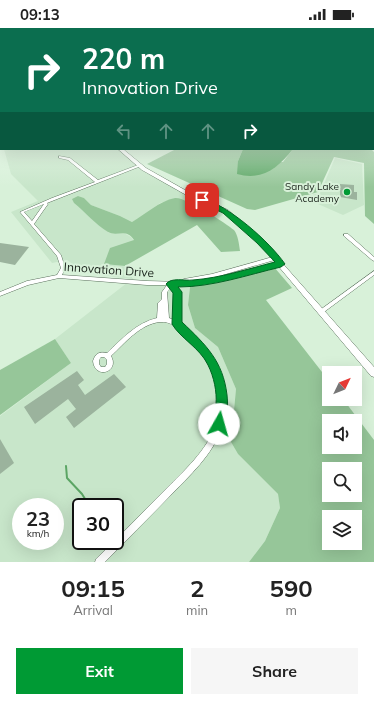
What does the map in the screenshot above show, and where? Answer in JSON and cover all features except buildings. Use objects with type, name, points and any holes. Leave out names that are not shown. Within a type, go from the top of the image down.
[{"type":"main road","points":[[121,150],[139,166],[190,195],[226,212],[260,241],[374,373]]},
{"type":"street","points":[[60,157],[69,159],[98,182]]},
{"type":"street","points":[[59,276],[63,268],[59,256],[22,212],[46,204],[139,166]]},
{"type":"street","points":[[36,207],[38,204],[98,182]]},
{"type":"street","points":[[32,224],[46,204]]},
{"type":"street","points":[[346,235],[374,259]]},
{"type":"street","name":"Innovation Drive","points":[[0,294],[27,283],[59,276],[171,284],[192,284],[210,281],[278,261]]},
{"type":"street","points":[[322,311],[374,273]]},
{"type":"street","points":[[166,320],[164,292],[171,284],[177,292],[177,324]]},
{"type":"street","points":[[159,320],[161,303],[164,300]]},
{"type":"street","points":[[99,562],[137,525],[211,444],[219,424],[222,403],[220,381],[213,363],[202,348],[177,324],[166,320],[149,322],[143,325],[108,356]]},
{"type":"shaded area","points":[[4,150],[121,150],[130,158],[161,179],[226,211],[218,219],[176,198],[160,203],[146,214],[132,222],[91,205],[84,198],[78,196],[74,203],[109,233],[124,233],[131,237],[134,241],[104,264],[125,266],[133,279],[190,287],[188,305],[195,328],[218,347],[236,389],[231,442],[238,454],[278,494],[280,508],[265,541],[249,562],[0,562],[0,416],[71,363],[55,339],[132,279],[85,273],[67,260],[52,263],[11,212],[38,201],[11,174]]},
{"type":"shaded area","points":[[174,150],[243,150],[238,161],[283,162],[292,150],[372,150],[374,152],[374,224],[365,216],[364,163],[334,157],[318,192],[255,210],[247,209],[147,164]]},
{"type":"shaded area","points":[[243,150],[292,150],[275,167],[262,174],[254,176],[237,174],[238,161]]},
{"type":"shaded area","points":[[335,158],[362,164],[364,205],[343,215],[318,204],[308,196],[320,193]]},
{"type":"shaded area","points":[[78,196],[84,198],[91,205],[132,222],[153,208],[169,200],[175,198],[187,201],[234,230],[240,251],[221,252],[197,225],[125,266],[104,264],[110,248],[134,240],[128,234],[111,233],[99,226],[74,203],[72,199]]},
{"type":"shaded area","points":[[274,267],[292,288],[266,300],[322,372],[322,406],[348,406],[354,414],[322,414],[322,454],[362,454],[362,424],[374,440],[374,562],[249,562],[265,541],[280,508],[278,494],[238,454],[231,442],[236,389],[218,347],[195,328],[188,305],[190,287],[230,279]]},
{"type":"shaded area","points":[[55,339],[71,363],[0,415],[0,370]]},
{"type":"waterway","points":[[66,466],[67,478],[84,498]]},
{"type":"place","name":"Sandy Lake Academy","points":[[347,192]]},
{"type":"route","points":[[202,200],[226,212],[260,241],[281,264],[210,281],[192,284],[171,284],[177,292],[177,324],[202,348],[213,363],[220,381],[222,403],[219,424]]}]
